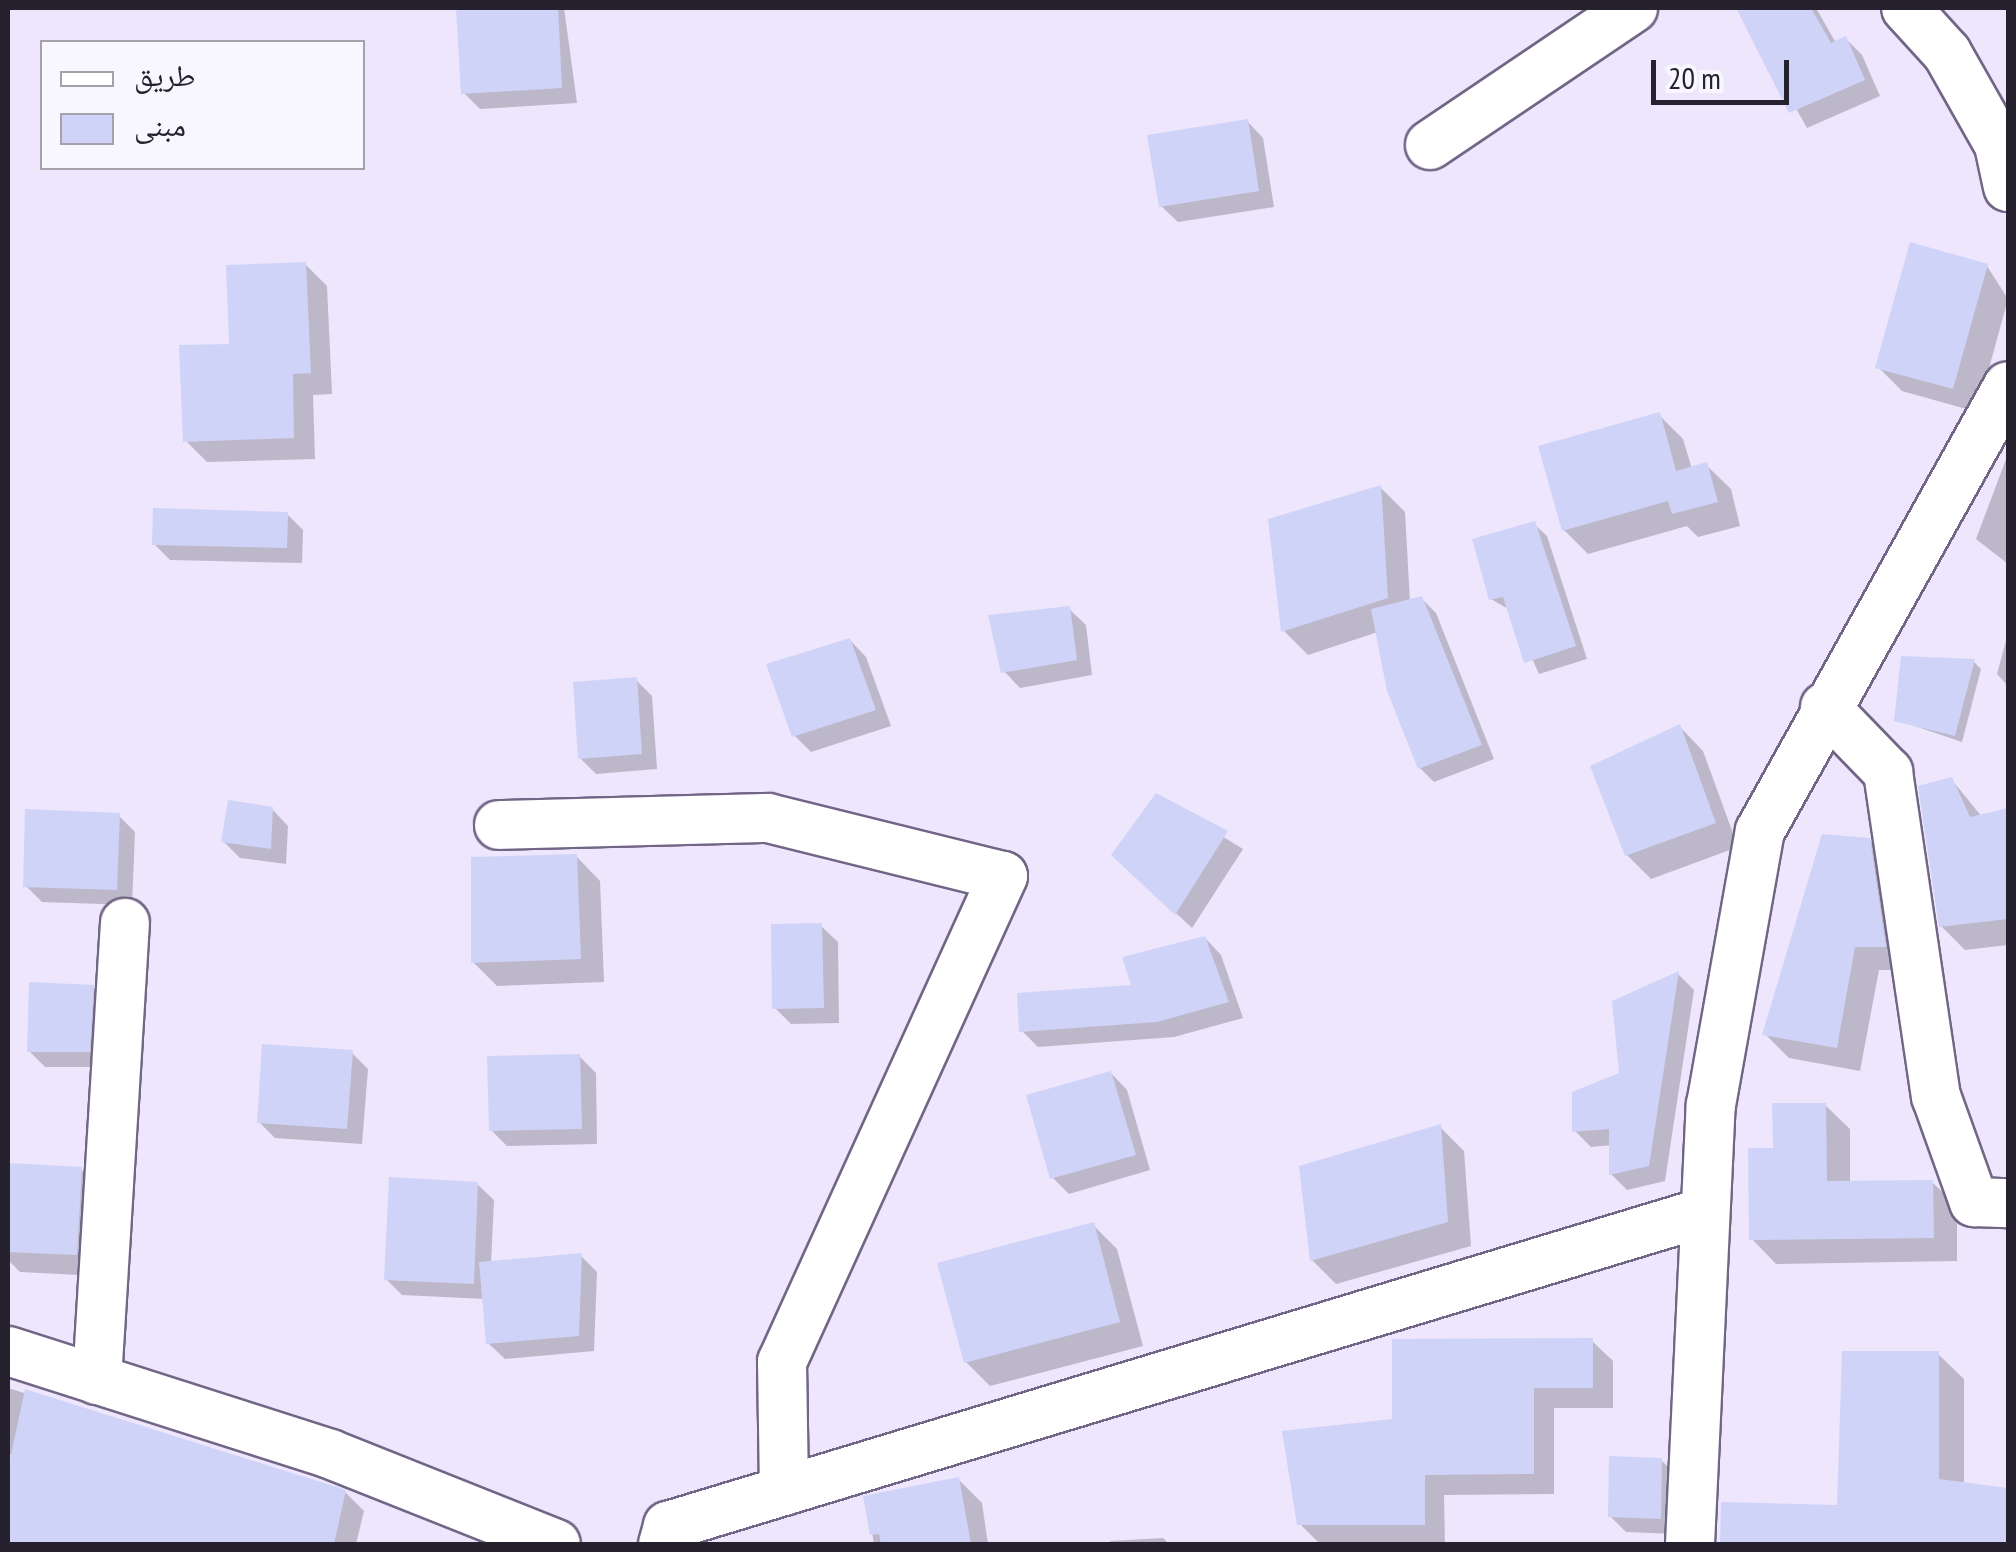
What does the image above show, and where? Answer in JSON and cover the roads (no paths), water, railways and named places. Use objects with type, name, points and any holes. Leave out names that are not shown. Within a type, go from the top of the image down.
[{"type":"street","points":[[1430,146],[1632,8]]},
{"type":"street","points":[[1906,8],[1947,53],[1998,145],[2008,187]]},
{"type":"street","points":[[1690,1544],[1711,1105],[1760,831],[1824,707],[2008,386]]},
{"type":"street","points":[[1824,707],[1888,772],[1936,1096],[1974,1202],[2008,1204]]},
{"type":"street","points":[[499,826],[768,818],[1003,876],[782,1362],[784,1491]]},
{"type":"street","points":[[96,1380],[124,923]]},
{"type":"street","points":[[663,1544],[668,1526],[1705,1212]]},
{"type":"street","points":[[8,1351],[330,1454],[556,1544]]}]
